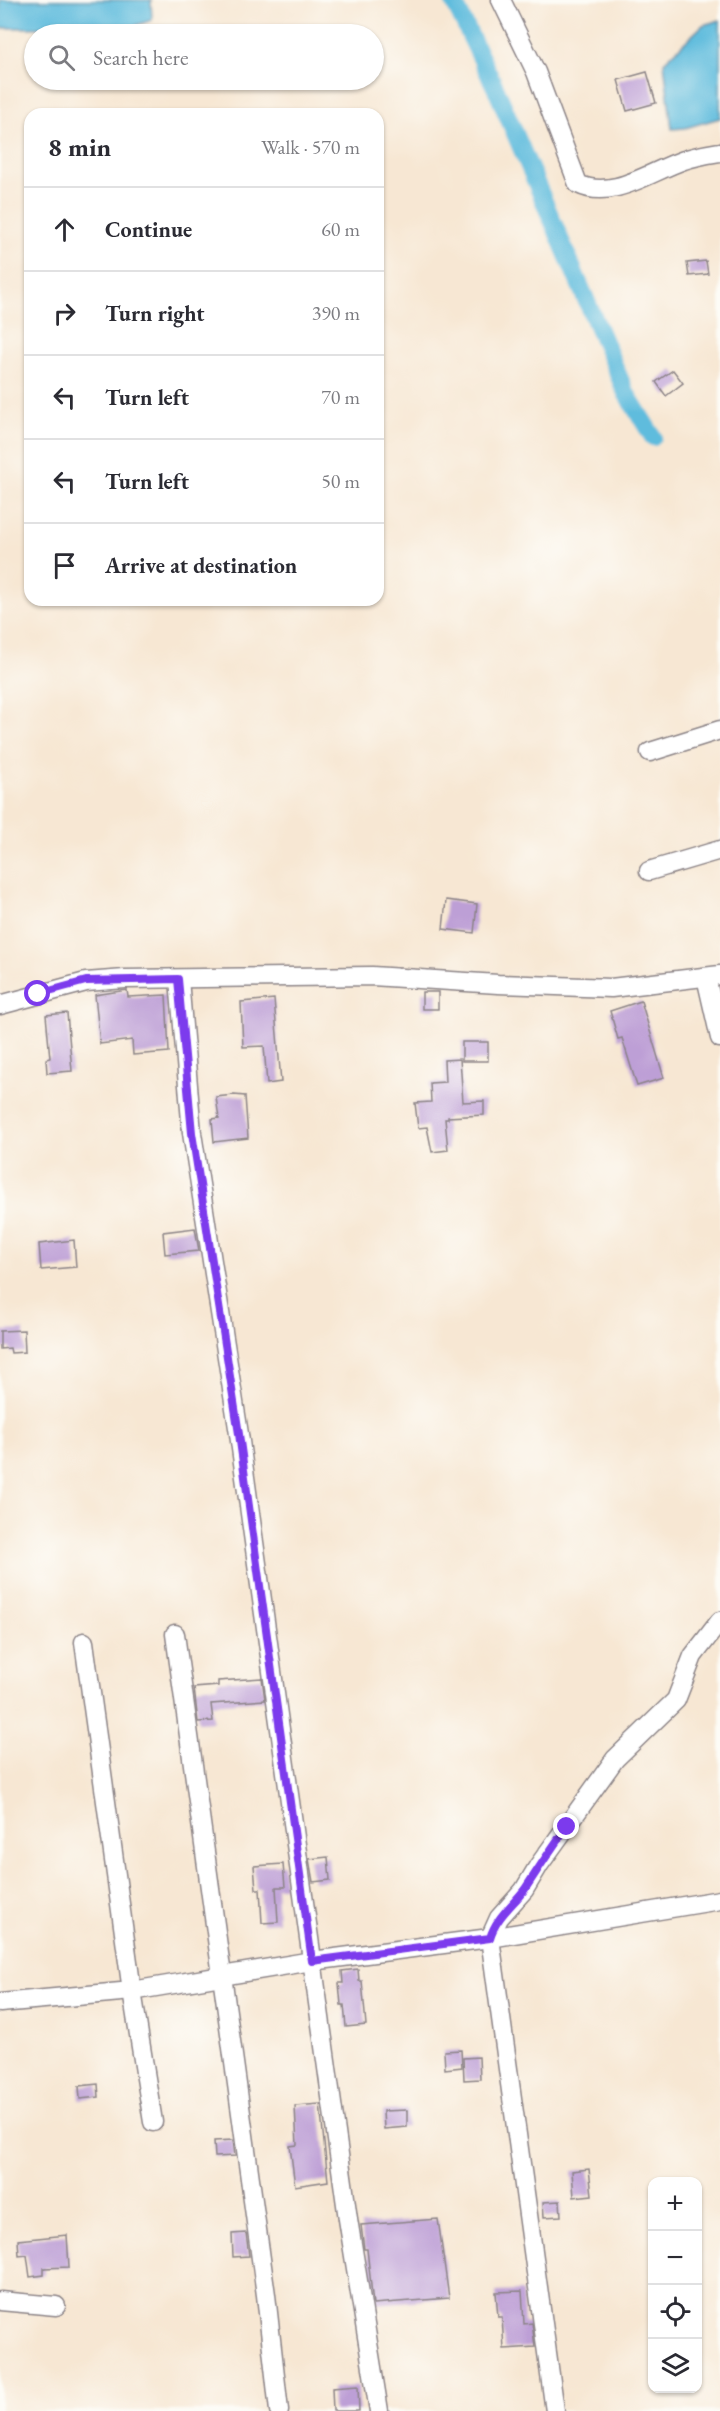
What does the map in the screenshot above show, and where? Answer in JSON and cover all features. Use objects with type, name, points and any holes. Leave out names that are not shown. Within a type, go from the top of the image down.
[{"type":"street","points":[[501,0],[536,72],[578,184],[590,190],[618,187],[684,160],[720,152]]},
{"type":"street","points":[[650,752],[720,730]]},
{"type":"street","points":[[649,871],[720,850]]},
{"type":"street","points":[[0,1005],[86,981],[372,976],[611,988],[713,976],[720,1038]]},
{"type":"street","points":[[178,979],[192,1133],[239,1434],[348,2218],[379,2411]]},
{"type":"street","points":[[555,2411],[490,1938],[499,1918],[524,1890],[539,1865],[615,1759],[676,1700],[693,1656],[720,1621]]},
{"type":"street","points":[[175,1634],[266,2295],[279,2411]]},
{"type":"street","points":[[84,1642],[132,1991],[153,2122]]},
{"type":"street","points":[[0,2003],[132,1991],[312,1961],[490,1938],[720,1900]]},
{"type":"street","points":[[0,2301],[56,2306]]},
{"type":"water","points":[[0,0],[151,0],[152,20],[140,24],[24,24],[24,28],[0,28]]},
{"type":"water","points":[[720,20],[720,118],[685,128],[672,129],[664,62],[703,25]]},
{"type":"building","points":[[647,72],[656,103],[627,111],[618,80]]},
{"type":"building","points":[[706,261],[708,274],[689,276],[687,263]]},
{"type":"building","points":[[673,370],[683,383],[666,396],[656,382]]},
{"type":"building","points":[[446,900],[477,904],[474,933],[443,929]]},
{"type":"building","points":[[127,990],[128,997],[166,995],[169,1052],[133,1055],[132,1040],[100,1044],[95,995]]},
{"type":"building","points":[[422,992],[438,992],[438,1009],[422,1009]]},
{"type":"building","points":[[274,999],[281,1082],[267,1084],[264,1046],[243,1047],[241,1002]]},
{"type":"building","points":[[641,1001],[664,1078],[637,1086],[622,1038],[618,1039],[610,1011]]},
{"type":"building","points":[[67,1013],[72,1071],[47,1073],[46,1059],[50,1058],[46,1015]]},
{"type":"building","points":[[462,1042],[488,1042],[488,1061],[462,1061]]},
{"type":"building","points":[[460,1059],[463,1102],[484,1101],[484,1115],[445,1119],[448,1150],[432,1152],[427,1127],[418,1128],[415,1103],[431,1102],[430,1083],[445,1082],[444,1060]]},
{"type":"building","points":[[245,1096],[248,1138],[214,1142],[212,1119],[219,1118],[216,1097]]},
{"type":"building","points":[[195,1228],[199,1251],[165,1254],[163,1232]]},
{"type":"building","points":[[74,1240],[76,1267],[41,1270],[39,1244]]},
{"type":"building","points":[[24,1330],[25,1352],[11,1353],[10,1348],[0,1349],[0,1331]]},
{"type":"building","points":[[262,1678],[265,1700],[211,1704],[213,1721],[198,1722],[194,1688],[218,1686],[218,1681]]},
{"type":"building","points":[[328,1857],[330,1880],[313,1882],[309,1859]]},
{"type":"building","points":[[283,1864],[285,1887],[276,1887],[278,1922],[262,1923],[260,1889],[256,1889],[254,1866]]},
{"type":"building","points":[[358,1969],[359,1981],[362,1981],[366,2025],[346,2027],[339,1983],[343,1983],[342,1971]]},
{"type":"building","points":[[461,2050],[462,2067],[445,2069],[444,2051]]},
{"type":"building","points":[[479,2057],[480,2079],[464,2080],[463,2058]]},
{"type":"building","points":[[98,2084],[99,2097],[80,2099],[79,2086]]},
{"type":"building","points":[[320,2104],[328,2181],[295,2186],[290,2146],[297,2145],[295,2106]]},
{"type":"building","points":[[407,2110],[407,2127],[384,2129],[383,2111]]},
{"type":"building","points":[[233,2140],[235,2156],[215,2157],[214,2141]]},
{"type":"building","points":[[589,2169],[592,2195],[574,2197],[572,2171]]},
{"type":"building","points":[[560,2201],[561,2216],[544,2217],[543,2202]]},
{"type":"building","points":[[438,2219],[449,2298],[373,2304],[367,2249],[364,2249],[361,2225]]},
{"type":"building","points":[[246,2233],[249,2256],[233,2257],[232,2234]]},
{"type":"building","points":[[67,2235],[69,2267],[44,2268],[44,2275],[30,2277],[27,2255],[19,2256],[18,2240]]},
{"type":"building","points":[[522,2291],[524,2324],[532,2323],[535,2347],[504,2349],[502,2317],[498,2317],[496,2292]]},
{"type":"building","points":[[358,2386],[359,2411],[333,2411],[332,2388]]},
{"type":"waterway","points":[[453,0],[496,89],[626,393],[653,437]]},
{"type":"route","points":[[38,994],[86,981],[178,979],[192,1133],[239,1434],[312,1961],[490,1938],[499,1918],[524,1890],[567,1827]]}]
